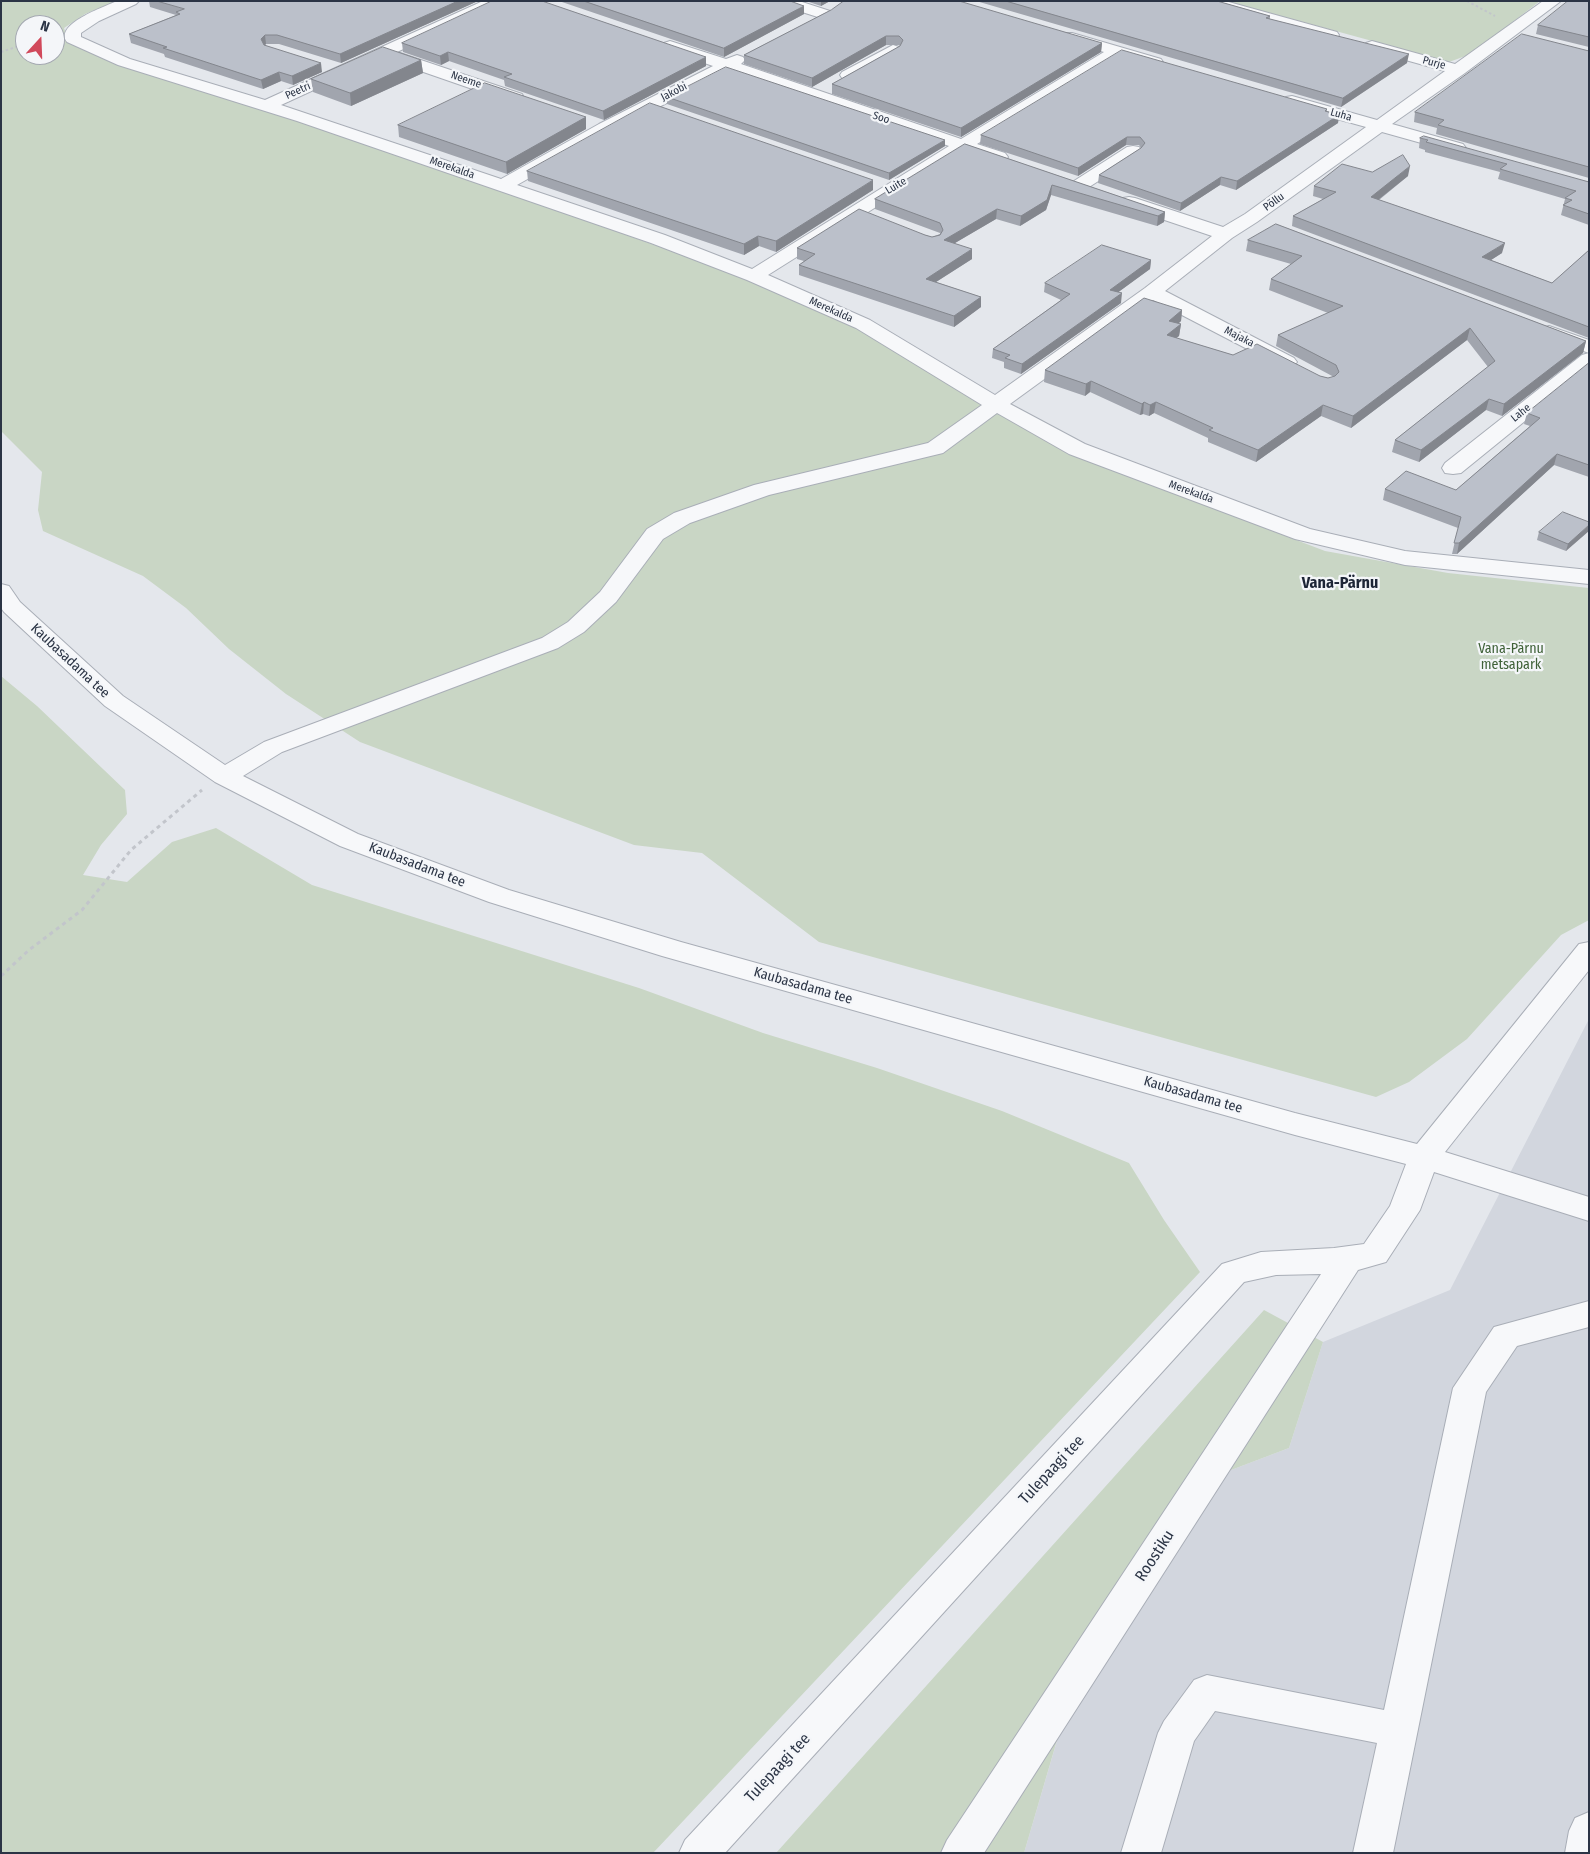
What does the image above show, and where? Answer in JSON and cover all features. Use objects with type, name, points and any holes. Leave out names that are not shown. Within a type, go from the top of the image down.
[{"type":"street","name":"Merekalda","points":[[131,1],[96,15],[73,31],[73,39],[124,62],[265,106],[502,186],[658,239],[754,276],[863,324],[997,405],[1077,449],[1303,534],[1404,558],[1589,577]]},
{"type":"street","name":"Peetri","points":[[265,106],[496,1]]},
{"type":"street","points":[[782,1],[824,14]]},
{"type":"street","name":"Purje","points":[[1207,1],[1459,70]]},
{"type":"street","name":"Põllu","points":[[224,776],[273,748],[550,643],[576,627],[608,597],[655,534],[682,518],[762,490],[935,448],[1152,292],[1225,234],[1251,218],[1379,126],[1515,33],[1552,1]]},
{"type":"street","points":[[806,23],[839,6]]},
{"type":"street","points":[[1052,32],[1173,67]]},
{"type":"street","name":"Soo","points":[[654,41],[1018,164]]},
{"type":"street","points":[[813,95],[893,50]]},
{"type":"street","name":"Jakobi","points":[[502,186],[605,128],[754,51]]},
{"type":"street","name":"Luite","points":[[754,276],[856,210],[964,146],[1117,51]]},
{"type":"street","name":"Neeme","points":[[383,52],[531,103]]},
{"type":"street","points":[[316,63],[342,71]]},
{"type":"street","name":"Luha","points":[[1276,96],[1474,153]]},
{"type":"street","points":[[648,105],[666,112]]},
{"type":"street","points":[[586,122],[605,128]]},
{"type":"street","points":[[1080,185],[1133,151]]},
{"type":"street","points":[[1062,179],[1098,191]]},
{"type":"street","points":[[872,183],[890,189]]},
{"type":"street","points":[[1116,197],[1225,234]]},
{"type":"street","points":[[856,210],[882,220]]},
{"type":"street","points":[[1251,218],[1269,225]]},
{"type":"street","name":"Majaka","points":[[1152,292],[1300,369]]},
{"type":"street","points":[[1534,326],[1589,347]]},
{"type":"street","name":"Lahe","points":[[1453,468],[1589,359]]},
{"type":"street","name":"Kaubasadama tee","points":[[1,591],[12,607],[114,701],[224,776],[349,840],[499,896],[681,952],[1295,1124],[1424,1157],[1589,1210]]},
{"type":"street","points":[[1424,1157],[1589,951]]},
{"type":"street","name":"Tulepaagi tee","points":[[699,1853],[1233,1273],[1247,1267],[1265,1263],[1348,1259],[1375,1253],[1404,1210],[1424,1157]]},
{"type":"street","name":"Roostiku","points":[[961,1853],[1348,1259]]},
{"type":"street","points":[[1373,1853],[1470,1388],[1506,1336],[1589,1314]]},
{"type":"street","points":[[1142,1853],[1177,1733],[1207,1692],[1398,1730]]},
{"type":"street","points":[[1585,1853],[1589,1831]]},
{"type":"path","points":[[1467,1],[1490,12],[1515,33]]},
{"type":"path","points":[[1,52],[15,47]]},
{"type":"path","points":[[1,976],[29,950],[82,910],[131,850],[196,794],[224,776]]},
{"type":"shaded area","points":[[1589,1019],[1589,1853],[1024,1853],[1084,1649],[1210,1478],[1289,1448],[1323,1342],[1450,1290]]},
{"type":"green space","name":"Vana-Pärnu metsapark","points":[[1,1],[116,1],[85,14],[65,27],[65,15],[15,15],[15,65],[65,65],[65,31],[68,41],[501,190],[727,271],[861,329],[1084,459],[1325,551],[1448,573],[1589,588],[1589,920],[1561,935],[1467,1039],[1409,1082],[1376,1097],[819,942],[702,853],[634,845],[360,742],[286,694],[229,649],[186,608],[143,576],[43,531],[38,510],[42,472],[1,431]]},
{"type":"green space","points":[[1226,1],[1540,1],[1471,54],[1449,62]]},
{"type":"green space","points":[[1,676],[37,706],[125,790],[127,814],[101,845],[83,875],[127,882],[172,842],[216,828],[312,885],[639,988],[763,1033],[877,1068],[1002,1111],[1129,1163],[1164,1220],[1200,1272],[653,1853],[1,1853]]},
{"type":"green space","points":[[1264,1310],[1323,1342],[1289,1448],[1210,1478],[1084,1648],[1024,1853],[776,1853]]},
{"type":"building","points":[[157,1],[458,1],[340,54],[277,35],[265,35],[261,39],[264,45],[321,63],[292,76],[279,72],[261,80],[163,48],[167,47],[129,34],[180,14],[176,12],[184,9]]},
{"type":"building","points":[[492,1],[542,1],[706,57],[603,111],[504,77],[512,74],[448,52],[440,56],[402,43]]},
{"type":"building","points":[[584,1],[790,1],[804,6],[724,48]]},
{"type":"building","points":[[844,1],[959,1],[1102,43],[961,128],[832,84],[900,46],[903,40],[899,36],[886,36],[812,78],[744,55],[831,10]]},
{"type":"building","points":[[1006,1],[1217,1],[1270,16],[1266,18],[1409,54],[1343,98]]},
{"type":"building","points":[[1568,1],[1589,1],[1589,37],[1538,25]]},
{"type":"building","points":[[1522,34],[1589,51],[1589,167],[1438,125],[1444,120],[1415,112]]},
{"type":"building","points":[[383,47],[421,60],[350,93],[311,79]]},
{"type":"building","points":[[1122,50],[1327,109],[1325,111],[1339,115],[1237,181],[1221,177],[1181,203],[1099,175],[1141,148],[1145,143],[1140,137],[1127,137],[1078,168],[981,135]]},
{"type":"building","points":[[726,67],[945,140],[889,173],[667,97]]},
{"type":"building","points":[[485,83],[586,117],[506,162],[398,125]]},
{"type":"building","points":[[650,103],[873,180],[776,241],[758,236],[744,244],[527,171]]},
{"type":"building","points":[[1424,136],[1589,182],[1589,214],[1563,205],[1572,200],[1565,198],[1576,191],[1500,169],[1507,164],[1426,142],[1428,140],[1420,138]]},
{"type":"building","points":[[965,144],[1165,212],[1158,216],[1052,185],[1047,200],[1021,216],[997,209],[944,240],[972,249],[926,279],[981,297],[954,316],[799,265],[815,254],[797,248],[859,209],[925,235],[932,237],[940,235],[943,230],[940,223],[875,199]]},
{"type":"building","points":[[1403,155],[1410,166],[1371,197],[1505,243],[1482,257],[1552,283],[1589,250],[1589,327],[1293,216],[1336,192],[1314,186],[1342,164],[1372,172]]},
{"type":"building","points":[[1276,224],[1586,341],[1504,404],[1489,399],[1421,450],[1395,440],[1495,361],[1470,328],[1353,416],[1323,405],[1258,450],[1209,430],[1213,428],[1156,402],[1150,405],[1144,402],[1142,404],[1091,381],[1086,384],[1045,370],[1144,298],[1182,310],[1169,321],[1181,324],[1167,335],[1233,355],[1257,344],[1320,376],[1328,378],[1335,376],[1339,372],[1336,365],[1278,335],[1343,306],[1271,279],[1302,256],[1248,240]]},
{"type":"building","points":[[1102,245],[1151,260],[1110,290],[1122,293],[1022,364],[1005,358],[1010,355],[993,349],[1070,294],[1045,283]]},
{"type":"building","points":[[1589,363],[1589,465],[1557,454],[1459,543],[1454,543],[1461,517],[1385,489],[1406,471],[1456,490],[1540,418],[1527,413]]},
{"type":"building","points":[[1563,512],[1589,522],[1589,525],[1568,544],[1539,532]]},
{"type":"district","name":"Vana-Pärnu","points":[[1340,584]]}]
